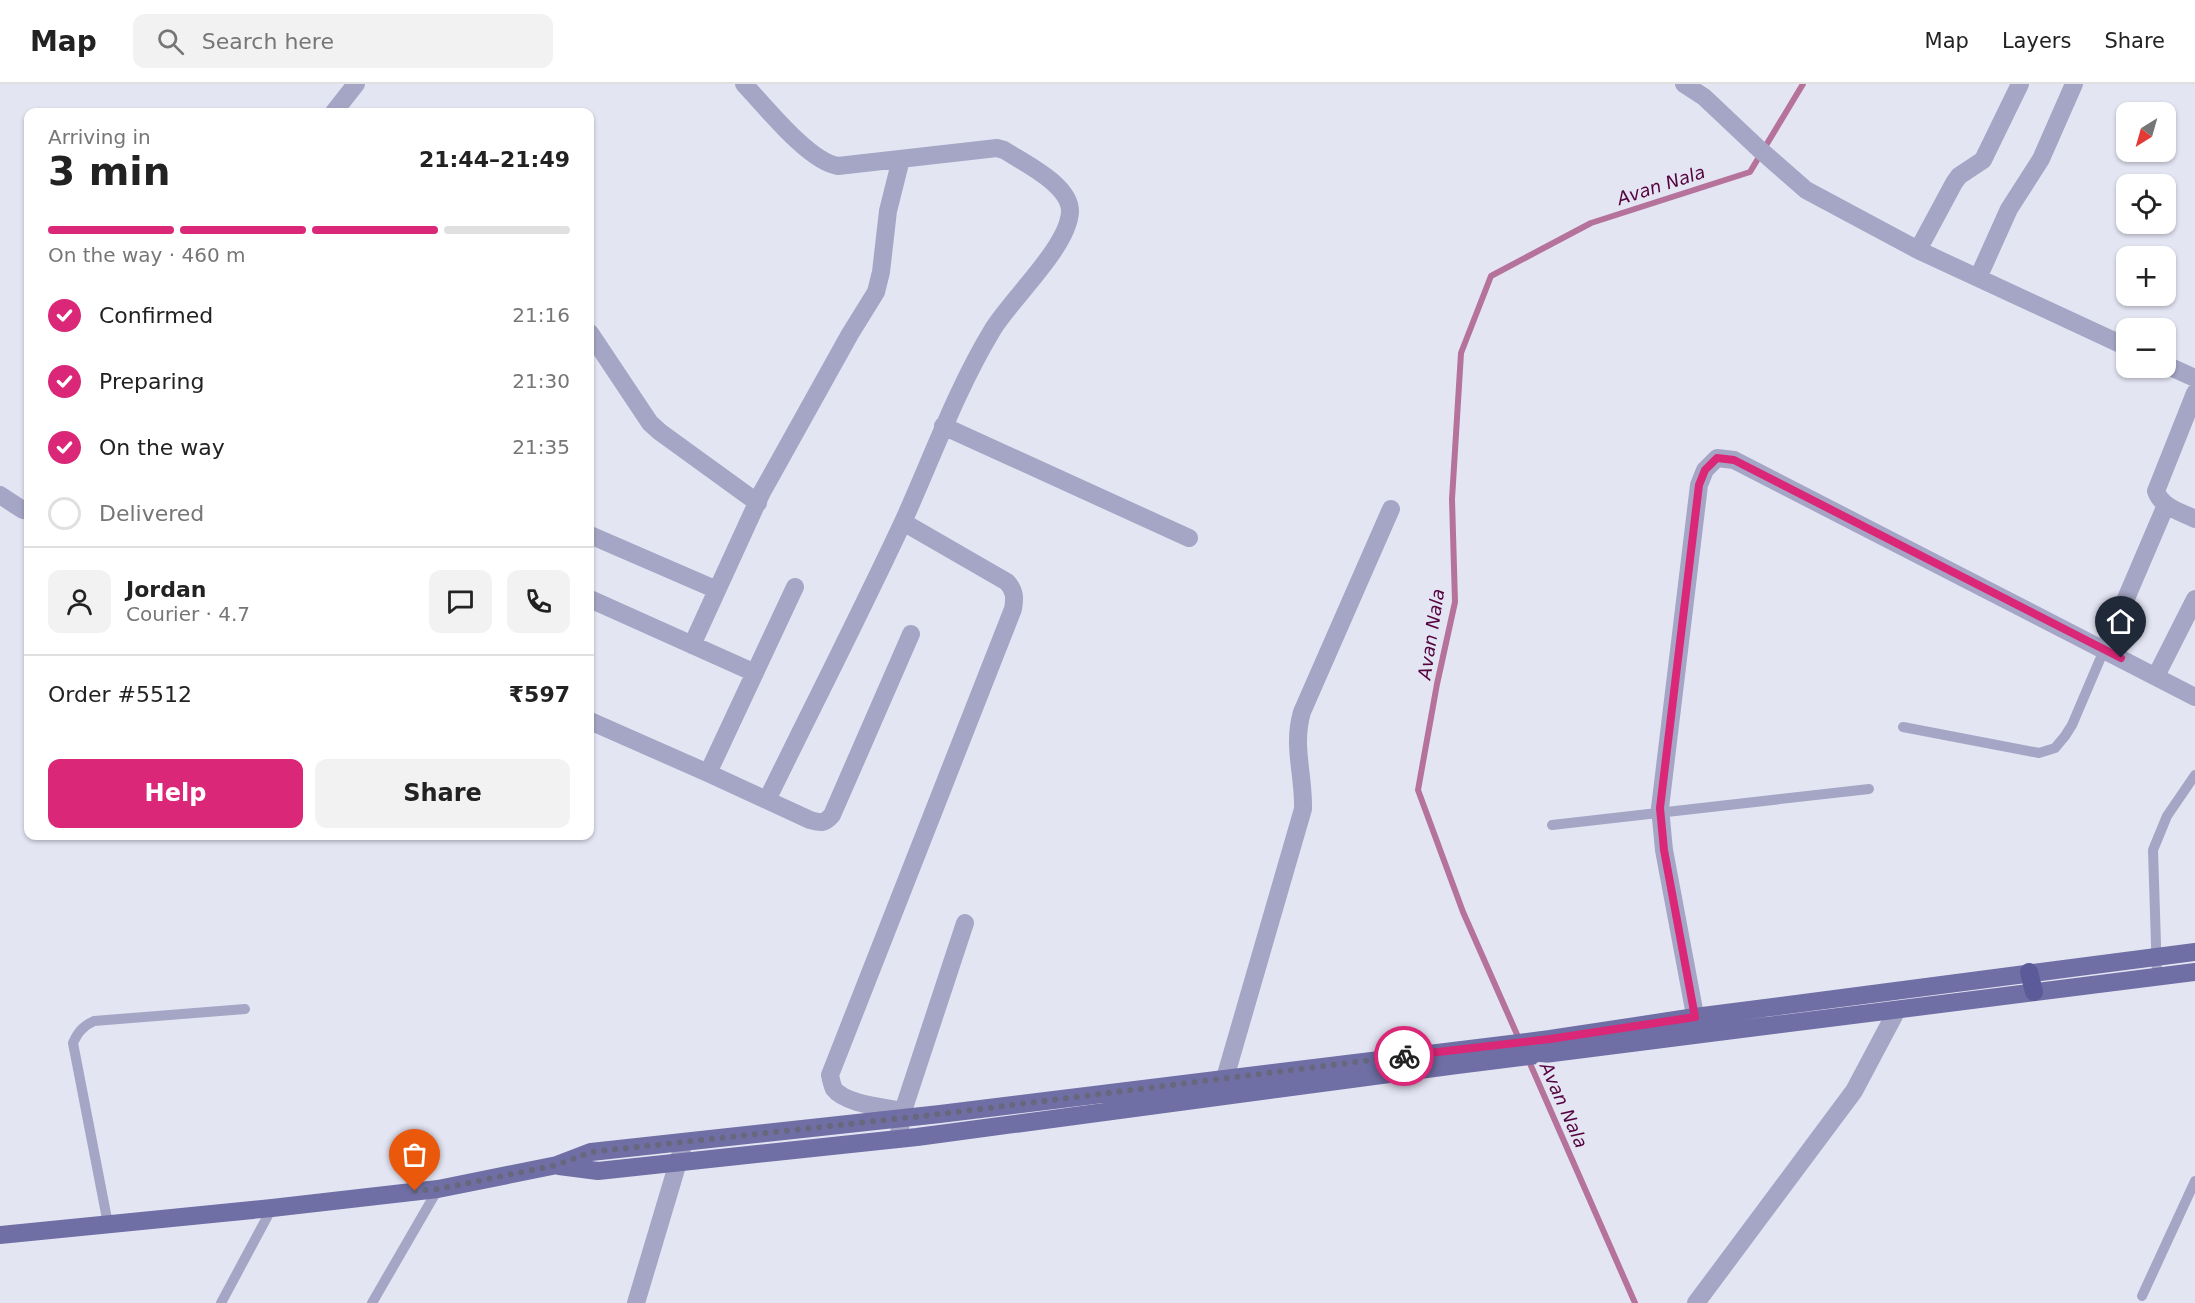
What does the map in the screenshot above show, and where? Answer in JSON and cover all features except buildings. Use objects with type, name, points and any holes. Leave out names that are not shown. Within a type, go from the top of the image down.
[{"type":"highway","points":[[2029,972],[2034,992]]},
{"type":"main road","points":[[1551,1046],[1695,1017],[2195,952]]},
{"type":"main road","points":[[0,1235],[438,1189],[557,1165],[591,1152],[902,1114],[1225,1078],[1551,1046],[1699,1036],[2195,972]]},
{"type":"main road","points":[[557,1165],[598,1171],[898,1139],[1455,1057]]},
{"type":"street","points":[[337,108],[356,84]]},
{"type":"street","points":[[744,84],[809,152],[830,165],[838,166],[997,148],[1004,150],[1057,185],[1065,193],[1070,211],[1067,227],[1057,245],[994,328],[943,426],[903,522],[767,800]]},
{"type":"street","points":[[1684,84],[1704,97],[1806,190],[1918,250],[2116,342]]},
{"type":"street","points":[[1918,250],[1959,176],[1983,160],[2020,84]]},
{"type":"street","points":[[1978,278],[2008,209],[2041,159],[2074,84]]},
{"type":"street","points":[[692,645],[758,503],[850,334],[876,292],[881,272],[888,211],[901,159]]},
{"type":"street","points":[[594,339],[650,423],[758,503]]},
{"type":"street","points":[[2176,369],[2195,378]]},
{"type":"street","points":[[2195,393],[2156,491],[2158,498],[2166,505],[2195,519]]},
{"type":"street","points":[[943,426],[1189,538]]},
{"type":"street","points":[[1699,1036],[1664,850],[1661,814],[1663,770],[1699,485],[1705,470],[1717,458],[1734,460],[2195,697]]},
{"type":"street","points":[[0,495],[24,510]]},
{"type":"street","points":[[2104,650],[2166,505]]},
{"type":"street","points":[[1225,1078],[1303,809],[1304,792],[1297,740],[1302,712],[1391,509]]},
{"type":"street","points":[[902,1114],[850,1100],[839,1094],[833,1087],[830,1075],[1013,609],[1015,598],[1013,589],[1007,582],[903,522]]},
{"type":"street","points":[[594,537],[717,590]]},
{"type":"street","points":[[708,773],[795,587]]},
{"type":"street","points":[[2156,676],[2195,599]]},
{"type":"street","points":[[594,601],[755,673]]},
{"type":"street","points":[[594,723],[810,820],[826,822],[832,815],[911,634]]},
{"type":"street","points":[[898,1139],[902,1114],[965,923]]},
{"type":"street","points":[[1696,1303],[1854,1091],[1897,1010]]},
{"type":"street","points":[[636,1303],[684,1142]]},
{"type":"lane","points":[[1903,727],[2039,753],[2055,748],[2072,725],[2104,650]]},
{"type":"lane","points":[[2157,976],[2153,850],[2167,816],[2195,775]]},
{"type":"lane","points":[[1552,825],[1869,789]]},
{"type":"lane","points":[[108,1224],[74,1043],[78,1032],[85,1025],[94,1021],[245,1009]]},
{"type":"lane","points":[[2142,1296],[2195,1181]]},
{"type":"lane","points":[[372,1303],[438,1189]]},
{"type":"lane","points":[[221,1303],[272,1208]]},
{"type":"waterway","name":"Avan Nala","points":[[1519,1039],[1463,912],[1418,790],[1437,684],[1455,602],[1452,499],[1461,353],[1491,276],[1591,223],[1750,172],[1803,84]]},
{"type":"waterway","name":"Avan Nala","points":[[1528,1059],[1635,1303]]},
{"type":"way so far","points":[[415,1191],[438,1189],[557,1165],[591,1152],[940,1114],[1404,1056]]},
{"type":"route","points":[[1404,1056],[1550,1039],[1695,1017],[1664,850],[1660,808],[1699,485],[1705,470],[1717,458],[1734,460],[2121,658]]}]
